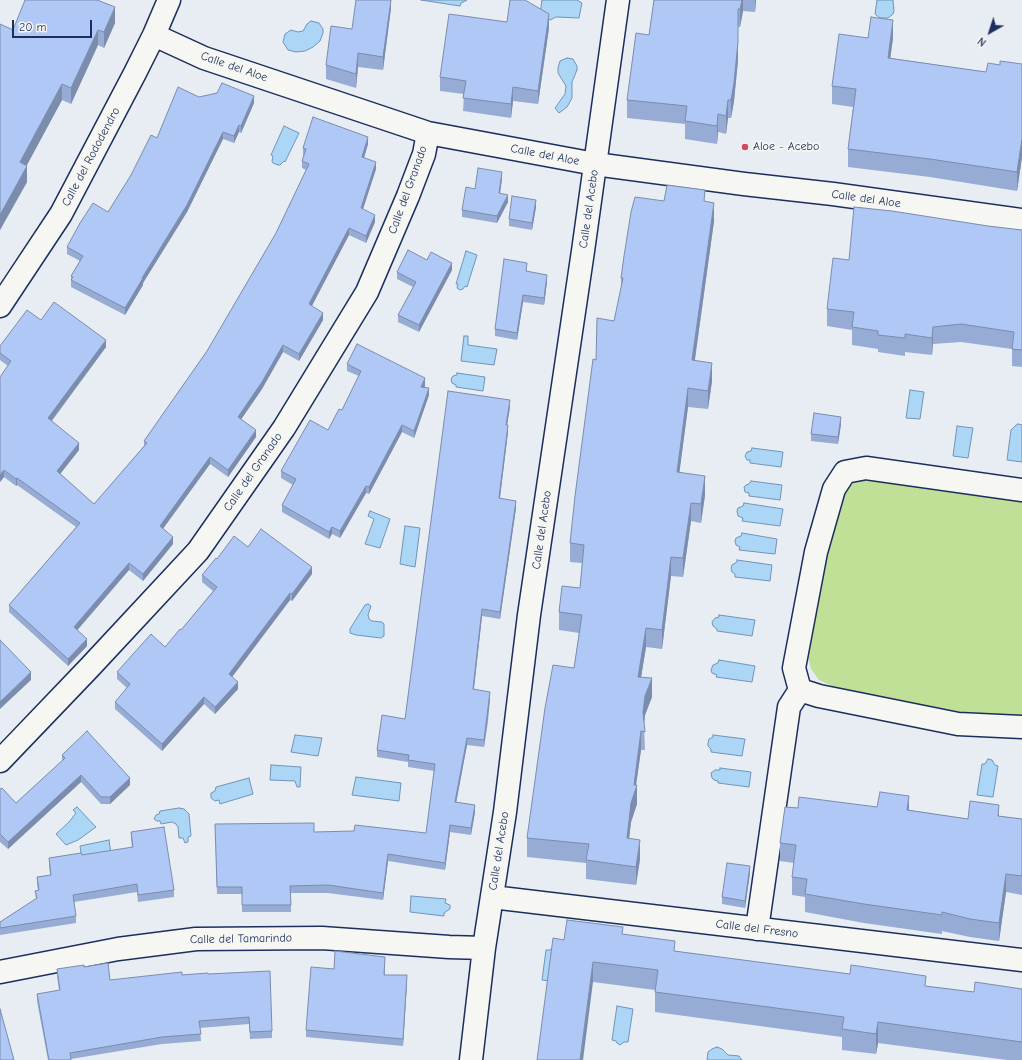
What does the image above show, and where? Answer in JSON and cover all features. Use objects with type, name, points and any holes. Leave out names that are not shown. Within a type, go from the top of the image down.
[{"type":"street","name":"Calle del Rododendro","points":[[0,306],[62,214],[154,35],[168,0]]},
{"type":"street","name":"Calle del Acebo","points":[[471,1060],[484,948],[505,812],[530,607],[618,0]]},
{"type":"street","name":"Calle del Aloe","points":[[154,35],[204,58],[428,133],[595,164],[744,184],[841,195],[1022,220]]},
{"type":"street","name":"Calle del Granado","points":[[0,761],[198,551],[284,428],[367,292],[408,196],[424,154],[428,133]]},
{"type":"street","points":[[757,929],[790,707],[800,690],[794,668],[816,552],[834,489],[845,472],[866,468],[1022,490]]},
{"type":"street","points":[[800,690],[958,724],[1022,727]]},
{"type":"street","name":"Calle del Fresno","points":[[492,897],[1022,960]]},
{"type":"street","name":"Calle del Tamarindo","points":[[0,972],[118,949],[196,939],[322,938],[484,948]]},
{"type":"green space","points":[[858,477],[1022,500],[1022,717],[986,716],[879,699],[839,689],[819,680],[811,669],[808,657],[831,532],[841,500],[848,484]]},
{"type":"water","points":[[421,0],[467,0],[461,3],[460,6]]},
{"type":"water","points":[[542,0],[577,0],[582,3],[579,18],[556,17],[550,20],[540,14]]},
{"type":"water","points":[[877,0],[893,0],[893,14],[888,18],[880,18],[875,14]]},
{"type":"water","points":[[311,21],[319,23],[323,29],[320,41],[305,51],[296,52],[288,50],[283,42],[285,34],[291,30],[298,32],[303,31],[307,24]]},
{"type":"water","points":[[567,58],[573,59],[577,66],[577,70],[572,82],[572,98],[567,107],[559,113],[555,108],[565,94],[566,86],[558,73],[558,68],[560,61]]},
{"type":"water","points":[[284,126],[299,133],[285,162],[284,161],[278,165],[273,163],[273,156],[271,155]]},
{"type":"water","points":[[466,251],[477,255],[467,287],[465,286],[460,290],[457,288],[458,284],[456,284]]},
{"type":"water","points":[[464,336],[468,336],[468,345],[497,349],[494,365],[461,361]]},
{"type":"water","points":[[457,373],[485,377],[483,391],[456,387],[456,385],[452,383],[451,379],[453,376],[457,375]]},
{"type":"water","points":[[910,390],[924,392],[920,419],[906,418]]},
{"type":"water","points":[[1018,424],[1022,425],[1022,462],[1007,460],[1011,430]]},
{"type":"water","points":[[957,426],[973,428],[968,458],[953,456]]},
{"type":"water","points":[[752,448],[783,452],[781,467],[750,463],[750,460],[747,460],[745,456],[747,452],[751,451]]},
{"type":"water","points":[[751,481],[782,485],[780,500],[749,496],[749,493],[745,492],[744,487]]},
{"type":"water","points":[[744,503],[783,509],[780,526],[742,521],[743,518],[738,516],[737,511],[738,508],[743,506]]},
{"type":"water","points":[[370,511],[390,519],[380,548],[365,544],[374,519],[368,516]]},
{"type":"water","points":[[405,526],[420,528],[415,567],[400,564]]},
{"type":"water","points":[[742,533],[777,539],[775,554],[739,550],[740,547],[736,545],[735,541],[736,538],[741,536]]},
{"type":"water","points":[[737,560],[772,565],[770,581],[735,577],[735,574],[732,572],[731,568]]},
{"type":"water","points":[[368,604],[371,606],[368,615],[369,619],[372,621],[382,622],[384,624],[384,636],[381,638],[350,633],[350,629],[365,605]]},
{"type":"water","points":[[719,615],[755,620],[752,636],[717,631],[712,622],[715,618],[719,617]]},
{"type":"water","points":[[719,660],[755,666],[752,682],[716,677],[717,675],[712,673],[711,670],[713,665],[718,663]]},
{"type":"water","points":[[295,735],[322,738],[318,756],[291,752]]},
{"type":"water","points":[[713,735],[745,739],[742,756],[711,752],[708,743],[709,739],[713,737]]},
{"type":"water","points":[[988,759],[992,760],[995,765],[998,766],[993,797],[977,795],[982,764],[985,764]]},
{"type":"water","points":[[271,765],[301,767],[300,787],[297,787],[295,781],[270,780]]},
{"type":"water","points":[[720,768],[751,772],[749,787],[718,783],[718,781],[712,778],[711,773],[715,770],[720,770]]},
{"type":"water","points":[[356,777],[401,783],[399,801],[352,795]]},
{"type":"water","points":[[249,778],[253,794],[220,804],[219,800],[215,801],[211,798],[211,793],[215,791],[216,787]]},
{"type":"water","points":[[77,807],[96,827],[78,840],[66,845],[56,834],[76,813],[73,810]]},
{"type":"water","points":[[179,808],[184,809],[189,814],[191,836],[188,837],[188,842],[185,843],[183,838],[179,838],[178,827],[176,824],[172,822],[161,824],[160,821],[154,819],[160,811]]},
{"type":"water","points":[[109,840],[111,854],[82,859],[80,846]]},
{"type":"water","points":[[411,896],[446,899],[445,903],[450,905],[450,909],[444,913],[444,916],[410,912]]},
{"type":"water","points":[[552,948],[556,982],[542,980],[546,950],[550,950]]},
{"type":"water","points":[[617,1006],[633,1009],[628,1042],[624,1042],[620,1045],[616,1041],[612,1040]]},
{"type":"water","points":[[717,1047],[722,1049],[728,1055],[739,1056],[742,1060],[707,1060],[708,1052]]},
{"type":"building","points":[[25,0],[97,0],[115,7],[104,32],[98,30],[71,88],[62,84],[20,162],[27,166],[0,215],[0,24],[13,30]]},
{"type":"building","points":[[356,0],[391,0],[383,57],[358,53],[356,74],[326,65],[331,26],[352,29]]},
{"type":"building","points":[[510,0],[525,0],[549,14],[538,91],[513,87],[511,104],[463,98],[466,81],[440,77],[449,14],[507,22]]},
{"type":"building","points":[[654,0],[742,0],[740,9],[738,9],[738,42],[731,100],[728,100],[726,116],[718,114],[717,126],[685,121],[687,106],[627,100],[636,33],[649,35]]},
{"type":"building","points":[[871,17],[893,20],[888,58],[986,72],[988,63],[1000,65],[1000,61],[1022,64],[1022,139],[1017,172],[848,149],[856,89],[832,86],[839,34],[868,38]]},
{"type":"building","points":[[222,83],[254,96],[241,126],[239,125],[234,136],[223,132],[187,205],[125,308],[71,280],[73,277],[71,276],[83,256],[67,247],[80,223],[93,203],[108,212],[131,175],[151,135],[157,138],[178,87],[199,97],[217,93]]},
{"type":"building","points":[[313,117],[368,137],[362,157],[376,162],[361,208],[375,215],[366,236],[349,228],[309,304],[323,313],[299,354],[283,345],[262,382],[238,417],[256,430],[228,470],[210,457],[160,526],[173,537],[143,574],[129,563],[74,627],[87,639],[68,659],[9,605],[80,523],[4,470],[0,475],[0,377],[11,361],[0,353],[0,346],[27,310],[41,320],[54,302],[106,340],[48,418],[79,443],[57,471],[94,504],[147,443],[144,441],[207,351],[276,233],[309,164],[302,161],[306,149],[303,148]]},
{"type":"building","points":[[478,168],[502,172],[499,193],[508,195],[497,216],[462,210],[466,187],[475,189]]},
{"type":"building","points":[[667,185],[705,190],[704,201],[714,203],[692,360],[712,363],[708,391],[688,388],[677,472],[705,476],[701,504],[691,503],[683,558],[671,557],[662,630],[646,628],[638,677],[652,678],[645,696],[643,712],[645,732],[641,731],[634,785],[637,785],[631,803],[627,838],[640,840],[636,867],[586,860],[589,844],[527,838],[545,708],[553,665],[574,668],[582,615],[559,612],[562,586],[580,588],[584,545],[570,543],[593,359],[596,360],[597,318],[614,321],[623,278],[621,278],[624,256],[635,197],[664,201]]},
{"type":"building","points":[[512,196],[536,200],[532,223],[509,219]]},
{"type":"building","points":[[854,207],[1022,230],[1022,350],[1012,349],[1014,332],[961,324],[933,327],[932,338],[905,334],[905,338],[878,335],[878,331],[852,327],[854,312],[827,309],[833,258],[849,260]]},
{"type":"building","points":[[408,250],[427,260],[431,252],[452,263],[419,325],[398,315],[416,282],[397,272]]},
{"type":"building","points":[[504,259],[527,263],[526,271],[547,275],[544,298],[523,295],[517,333],[495,329]]},
{"type":"building","points":[[357,344],[425,378],[421,387],[429,388],[414,431],[402,425],[369,487],[366,486],[340,531],[332,527],[329,532],[282,505],[296,479],[281,471],[310,420],[328,430],[339,409],[342,410],[361,371],[347,364]]},
{"type":"building","points":[[448,391],[510,400],[499,498],[516,501],[500,612],[482,609],[473,689],[490,692],[484,740],[467,738],[455,802],[475,805],[471,828],[450,825],[445,863],[388,854],[383,893],[328,885],[290,886],[291,905],[242,905],[242,887],[217,887],[215,824],[314,823],[314,832],[354,831],[355,825],[426,833],[435,764],[408,760],[409,755],[377,750],[382,715],[405,719]]},
{"type":"building","points":[[814,413],[841,417],[838,437],[811,434]]},
{"type":"building","points":[[261,529],[312,567],[292,594],[290,593],[229,674],[238,682],[215,707],[204,697],[162,744],[115,702],[130,684],[117,672],[151,634],[165,647],[217,587],[202,575],[216,558],[217,559],[234,536],[248,547]]},
{"type":"building","points":[[0,640],[31,672],[0,702]]},
{"type":"building","points":[[87,731],[130,778],[110,797],[101,797],[81,775],[8,842],[0,834],[0,789],[2,788],[16,803],[65,758],[62,755]]},
{"type":"building","points":[[880,792],[909,796],[907,810],[968,819],[970,801],[999,805],[998,816],[1022,819],[1022,876],[1006,874],[999,923],[970,919],[942,912],[942,915],[805,894],[807,879],[792,877],[796,845],[780,843],[785,807],[798,808],[799,797],[877,807]]},
{"type":"building","points":[[164,827],[174,890],[138,895],[137,884],[73,895],[76,916],[0,928],[0,922],[37,898],[35,891],[39,890],[37,877],[51,875],[49,858],[81,853],[82,855],[133,847],[131,832]]},
{"type":"building","points":[[727,863],[750,866],[745,901],[722,897]]},
{"type":"building","points":[[567,920],[623,927],[622,934],[675,941],[674,951],[850,974],[851,965],[926,976],[925,986],[974,992],[975,982],[1022,989],[1022,1042],[878,1022],[876,1034],[842,1029],[844,1017],[655,992],[658,970],[593,962],[580,1060],[537,1060],[553,938],[564,940]]},
{"type":"building","points":[[335,951],[385,957],[384,975],[407,975],[403,1039],[306,1030],[311,967],[334,969]]},
{"type":"building","points":[[108,963],[110,980],[182,972],[182,975],[270,971],[272,1031],[250,1032],[249,1017],[199,1021],[201,1034],[162,1037],[70,1053],[71,1060],[49,1060],[37,994],[60,990],[57,969]]},
{"type":"building","points":[[0,1009],[14,1060],[0,1060]]},
{"type":"place","name":"Aloe - Acebo","points":[[745,147]]}]
